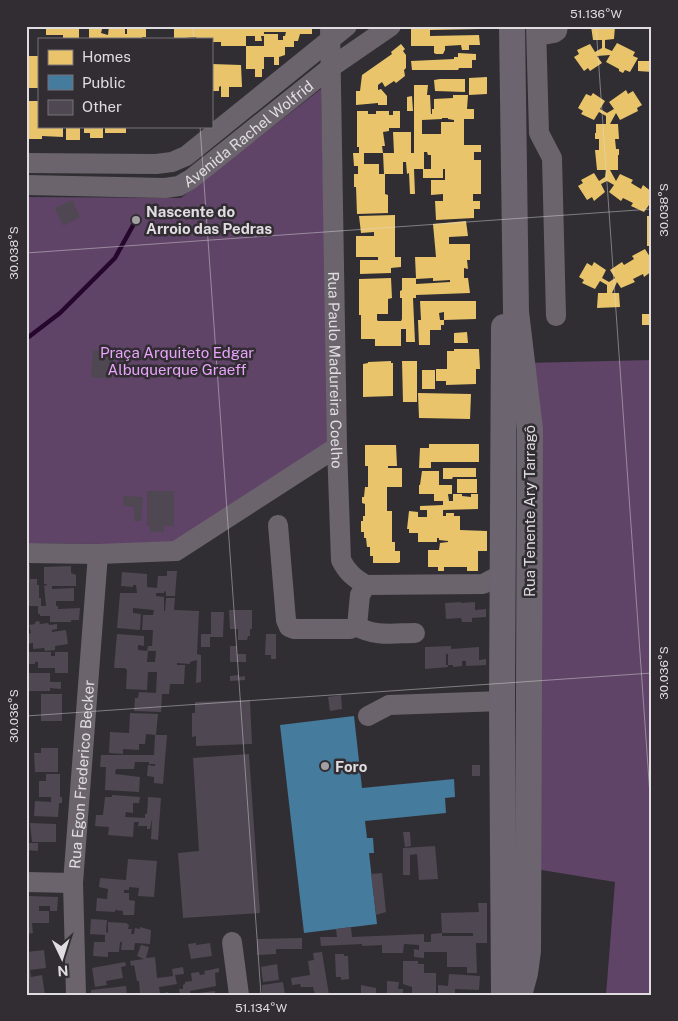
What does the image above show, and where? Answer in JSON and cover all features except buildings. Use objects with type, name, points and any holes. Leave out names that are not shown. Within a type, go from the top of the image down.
[{"type":"main road","name":"Rua Tenente Ary Tarragô","points":[[502,26],[504,322],[496,584],[519,995]]},
{"type":"main road","name":"Rua Tenente Ary Tarragô","points":[[504,995],[516,955],[529,585],[530,429],[516,312],[512,26]]},
{"type":"main road","points":[[496,584],[529,585]]},
{"type":"street","name":"Avenida Rachel Wolfrid","points":[[26,184],[165,188],[179,186],[192,179],[330,68],[391,26]]},
{"type":"street","points":[[556,316],[552,158],[539,133],[536,31],[554,33],[557,31],[558,26]]},
{"type":"street","name":"Avenida Rachel Wolfrid","points":[[26,163],[156,164],[172,162],[186,156],[336,30]]},
{"type":"street","name":"Rua Paulo Madureira Coelho","points":[[336,30],[330,68],[341,560],[346,571],[366,585]]},
{"type":"street","points":[[117,186],[118,164]]},
{"type":"street","points":[[26,553],[98,554],[176,551],[337,447]]},
{"type":"street","points":[[278,525],[288,627],[350,629],[356,626]]},
{"type":"street","name":"Rua Egon Frederico Becker","points":[[76,995],[73,883],[98,554]]},
{"type":"street","points":[[356,626],[360,595],[366,585],[496,584]]},
{"type":"street","points":[[356,626],[364,631],[384,634],[415,633]]},
{"type":"street","points":[[368,716],[389,705],[502,701]]},
{"type":"street","points":[[26,882],[73,883]]},
{"type":"street","points":[[232,942],[239,995]]},
{"type":"green space","name":"Praça Arquiteto Edgar Albuquerque Graeff","points":[[321,89],[329,441],[172,545],[26,543],[26,197],[181,198]]},
{"type":"green space","points":[[652,360],[652,995],[606,995],[615,882],[523,867],[525,363]]},
{"type":"waterway","points":[[26,339],[60,313],[115,258],[136,220]]},
{"type":"place","name":"Nascente do Arroio das Pedras","points":[[136,220]]},
{"type":"place","name":"Foro","points":[[325,766]]}]
